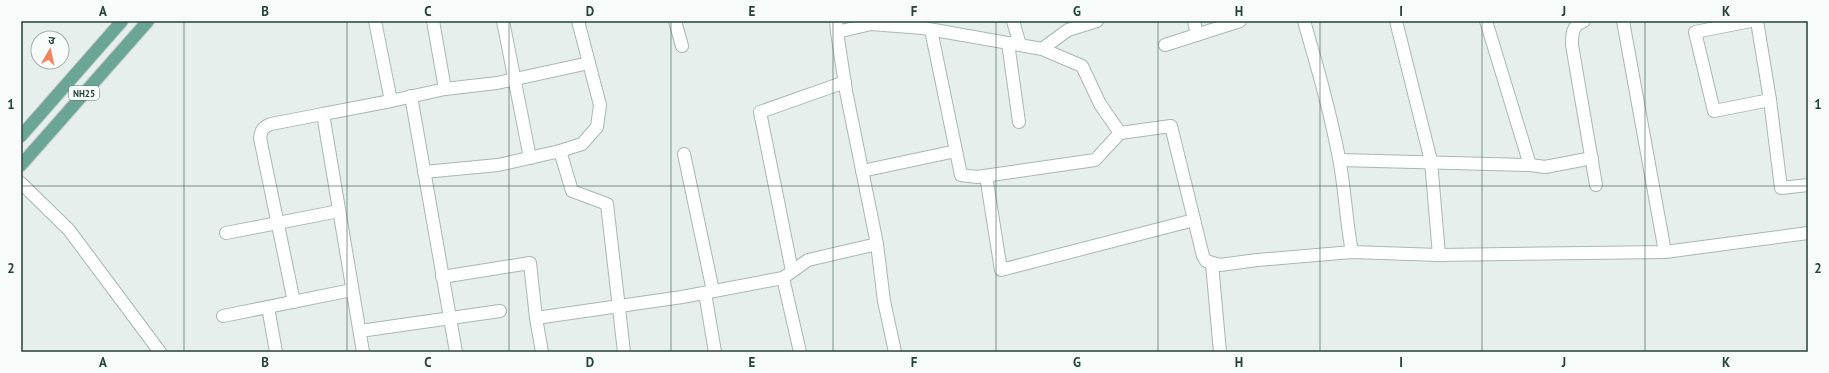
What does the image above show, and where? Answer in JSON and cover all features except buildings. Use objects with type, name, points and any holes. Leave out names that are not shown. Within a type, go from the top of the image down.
[{"type":"main road","name":"NH25","points":[[21,136],[122,21]]},
{"type":"main road","name":"NH25","points":[[21,165],[148,21]]},
{"type":"street","points":[[375,21],[391,101]]},
{"type":"street","points":[[433,21],[445,89]]},
{"type":"street","points":[[503,21],[530,158]]},
{"type":"street","points":[[424,172],[498,165],[560,151],[582,144],[597,127],[600,105],[578,21]]},
{"type":"street","points":[[675,21],[682,46]]},
{"type":"street","points":[[1013,21],[1019,122]]},
{"type":"street","points":[[1042,49],[1068,30],[1097,21]]},
{"type":"street","points":[[1194,21],[1197,35]]},
{"type":"street","points":[[1165,45],[1240,21]]},
{"type":"street","points":[[1304,21],[1326,99],[1340,160],[1347,223],[1352,252]]},
{"type":"street","points":[[1396,21],[1431,161],[1439,255]]},
{"type":"street","points":[[1486,21],[1530,165]]},
{"type":"street","points":[[1584,21],[1575,27],[1572,34],[1572,45],[1596,185]]},
{"type":"street","points":[[1623,21],[1665,252]]},
{"type":"street","points":[[1751,21],[1695,32],[1714,112],[1770,100]]},
{"type":"street","points":[[1757,21],[1770,100],[1781,188],[1808,185]]},
{"type":"street","points":[[894,352],[884,301],[877,244],[844,82],[836,26],[871,24],[925,26],[1042,49],[1082,66],[1100,104],[1120,133]]},
{"type":"street","points":[[925,26],[961,175],[977,177],[986,176],[1095,160],[1120,133],[1170,126],[1203,256],[1206,261],[1212,264],[1220,265],[1257,260],[1352,252],[1439,255],[1665,252],[1808,235]]},
{"type":"street","points":[[294,302],[260,138],[261,131],[264,127],[271,124],[445,89],[497,84],[589,63]]},
{"type":"street","points":[[800,352],[760,112],[844,82]]},
{"type":"street","points":[[411,96],[456,352]]},
{"type":"street","points":[[323,114],[363,352]]},
{"type":"street","points":[[560,151],[572,191],[607,204],[620,306],[624,352]]},
{"type":"street","points":[[862,171],[956,151]]},
{"type":"street","points":[[684,154],[709,292],[715,352]]},
{"type":"street","points":[[1340,160],[1431,161],[1530,165],[1545,167],[1592,158]]},
{"type":"street","points":[[986,176],[1001,270],[1194,220]]},
{"type":"street","points":[[21,182],[69,230],[160,352]]},
{"type":"street","points":[[226,233],[339,211]]},
{"type":"street","points":[[536,318],[709,292],[787,274],[808,260],[877,244]]},
{"type":"street","points":[[442,277],[530,263],[536,318],[542,352]]},
{"type":"street","points":[[1212,264],[1220,352]]},
{"type":"street","points":[[223,316],[352,290]]},
{"type":"street","points":[[268,307],[276,352]]},
{"type":"street","points":[[360,331],[500,311]]}]
